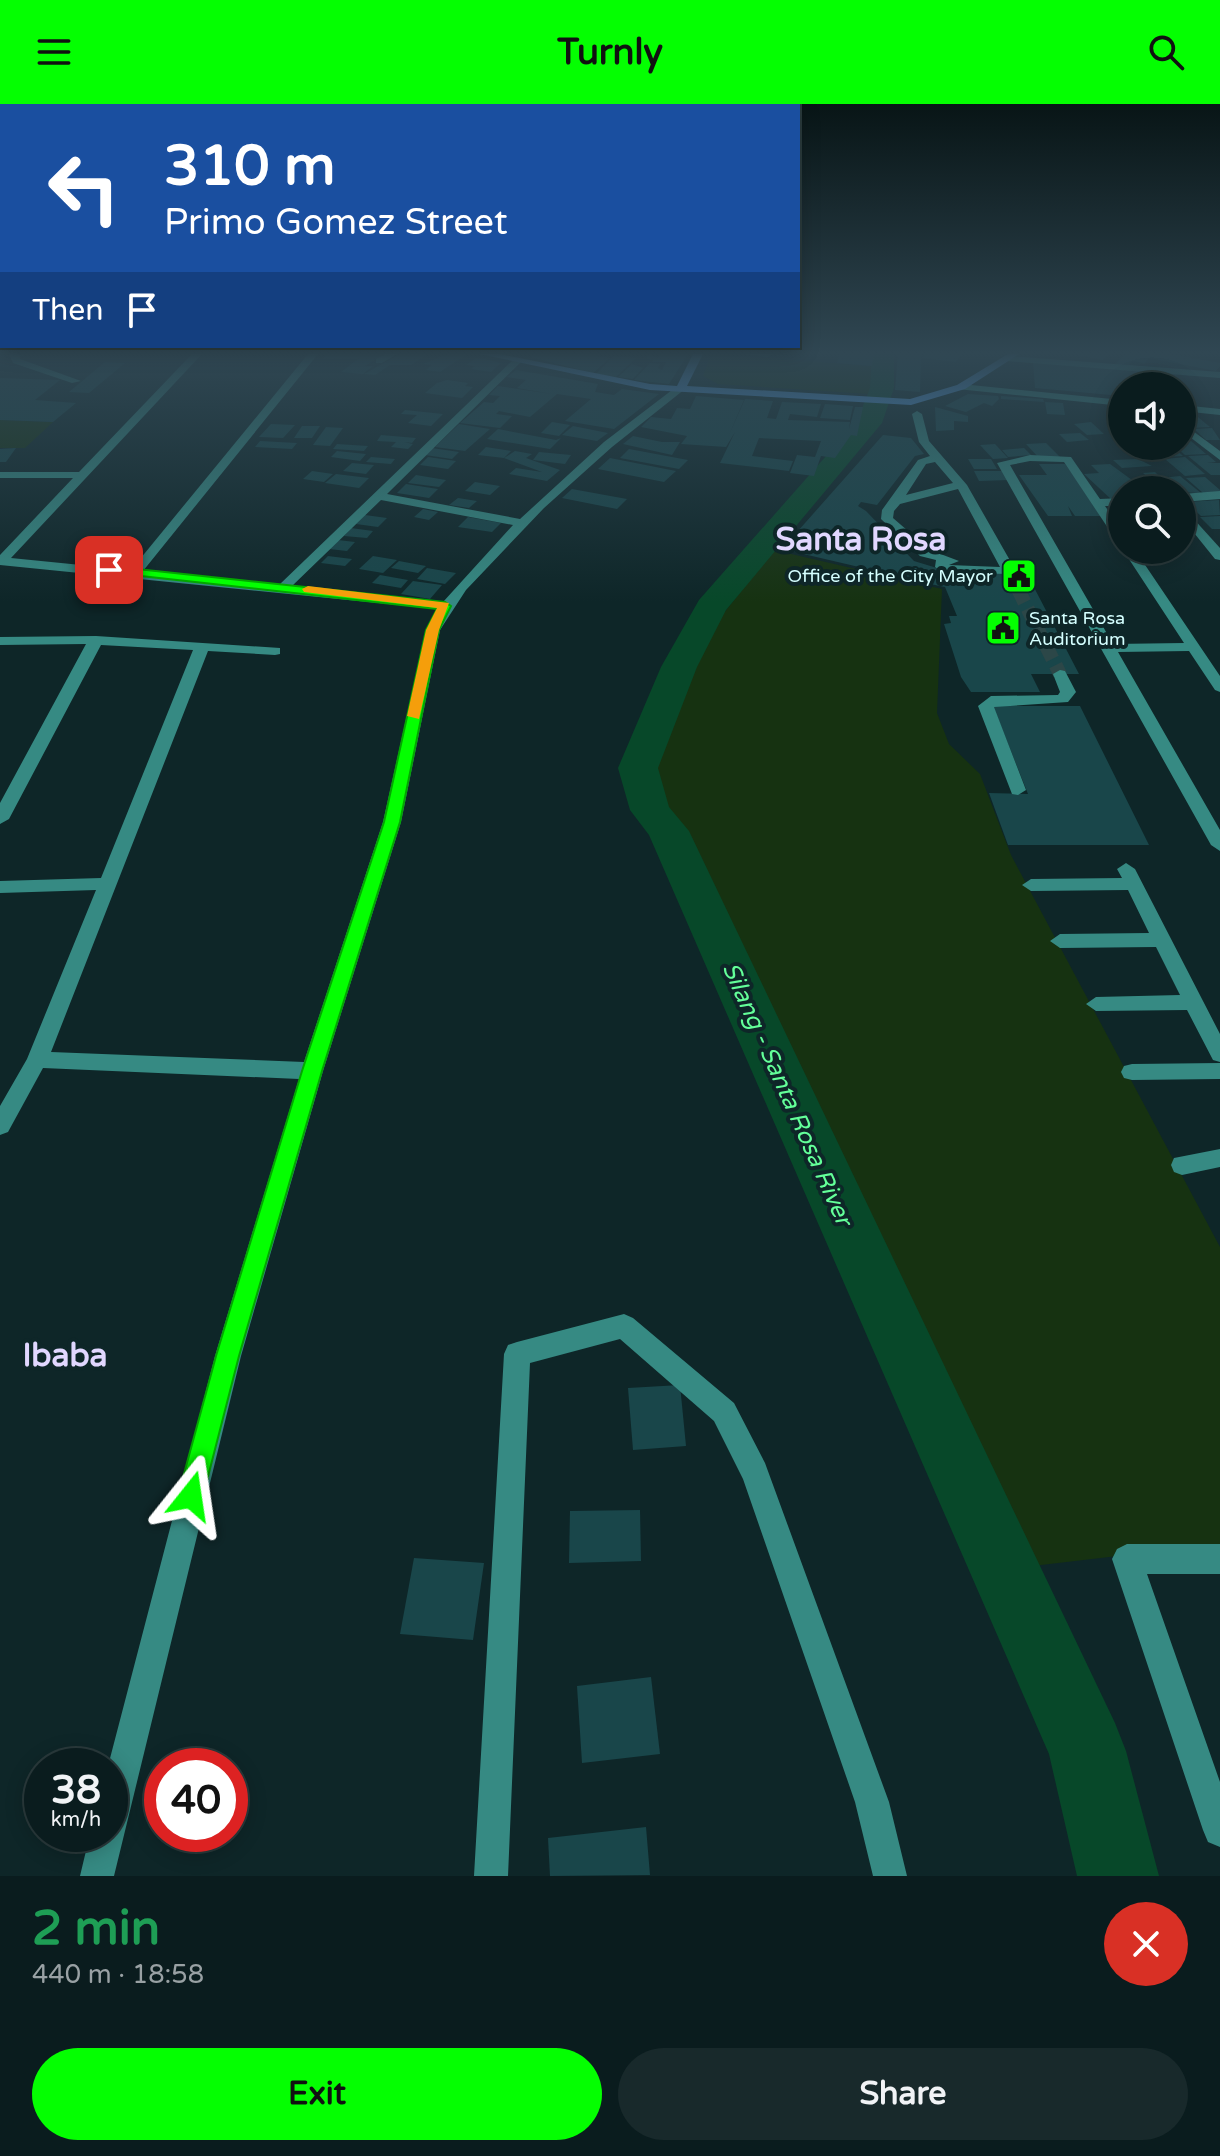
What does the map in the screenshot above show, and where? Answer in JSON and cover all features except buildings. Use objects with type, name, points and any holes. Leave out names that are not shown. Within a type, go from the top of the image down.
[{"type":"street","points":[[1,561],[116,437]]},
{"type":"street","points":[[136,572],[246,437]]},
{"type":"street","points":[[284,587],[437,437]]},
{"type":"street","points":[[128,1750],[228,1356],[312,1071],[392,822],[433,630],[445,606],[522,523],[562,484],[621,437]]},
{"type":"street","points":[[922,437],[961,485],[1007,567],[949,570],[942,567],[943,560],[925,553],[887,519],[888,510],[922,462],[937,458]]},
{"type":"street","points":[[1196,437],[1220,457]]},
{"type":"street","points":[[1108,519],[1067,459],[1030,458],[1003,463],[1220,845]]},
{"type":"street","points":[[0,475],[79,475]]},
{"type":"street","points":[[896,501],[961,485]]},
{"type":"street","points":[[376,495],[522,523]]},
{"type":"street","points":[[1196,497],[1220,495]]},
{"type":"street","points":[[1097,503],[1108,503]]},
{"type":"street","points":[[1196,527],[1220,556]]},
{"type":"street","points":[[1,561],[136,572],[445,606]]},
{"type":"street","points":[[1138,564],[1220,687]]},
{"type":"street","points":[[0,641],[96,640],[275,651]]},
{"type":"street","points":[[0,819],[96,640]]},
{"type":"street","points":[[0,1126],[37,1060],[202,647]]},
{"type":"street","points":[[1107,648],[1194,647]]},
{"type":"street","points":[[1018,790],[986,706],[991,701],[1063,699],[1068,692],[1060,674]]},
{"type":"street","points":[[1031,885],[1130,877],[1220,1054]]},
{"type":"street","points":[[0,887],[108,884]]},
{"type":"street","points":[[1060,941],[1162,940]]},
{"type":"street","points":[[1096,1004],[1194,1002]]},
{"type":"street","points":[[37,1060],[312,1071]]},
{"type":"street","points":[[1132,1072],[1220,1071]]},
{"type":"street","points":[[1182,1165],[1220,1158]]},
{"type":"street","points":[[491,1876],[517,1354],[624,1326],[724,1412],[755,1473],[872,1802],[890,1876]]},
{"type":"street","points":[[1220,1559],[1127,1559],[1220,1830]]},
{"type":"street","points":[[97,1876],[103,1852]]},
{"type":"green space","points":[[0,437],[37,437],[25,448],[0,448]]},
{"type":"green space","points":[[774,550],[942,589],[937,713],[949,744],[980,774],[1011,855],[1220,1247],[1220,1544],[1024,1567],[804,1110],[696,869],[688,835],[666,805],[652,768],[679,699],[691,654]]},
{"type":"waterway","name":"Silang - Santa Rosa River","points":[[857,437],[711,607],[679,667],[638,768],[650,810],[668,831],[1087,1751],[1118,1876]]},
{"type":"tunnel","points":[[1009,571],[1060,674]]},
{"type":"slow traffic","points":[[308,589],[445,606],[433,630],[414,716]]},
{"type":"place","name":"Office of the City Mayor","points":[[1019,576]]},
{"type":"place","name":"Santa Rosa Auditorium","points":[[1003,628]]},
{"type":"district","name":"Santa Rosa","points":[[861,540]]},
{"type":"district","name":"Ibaba","points":[[65,1356]]},
{"type":"route","points":[[109,570],[445,606],[433,630],[392,822],[312,1071],[228,1356],[191,1496]]}]
